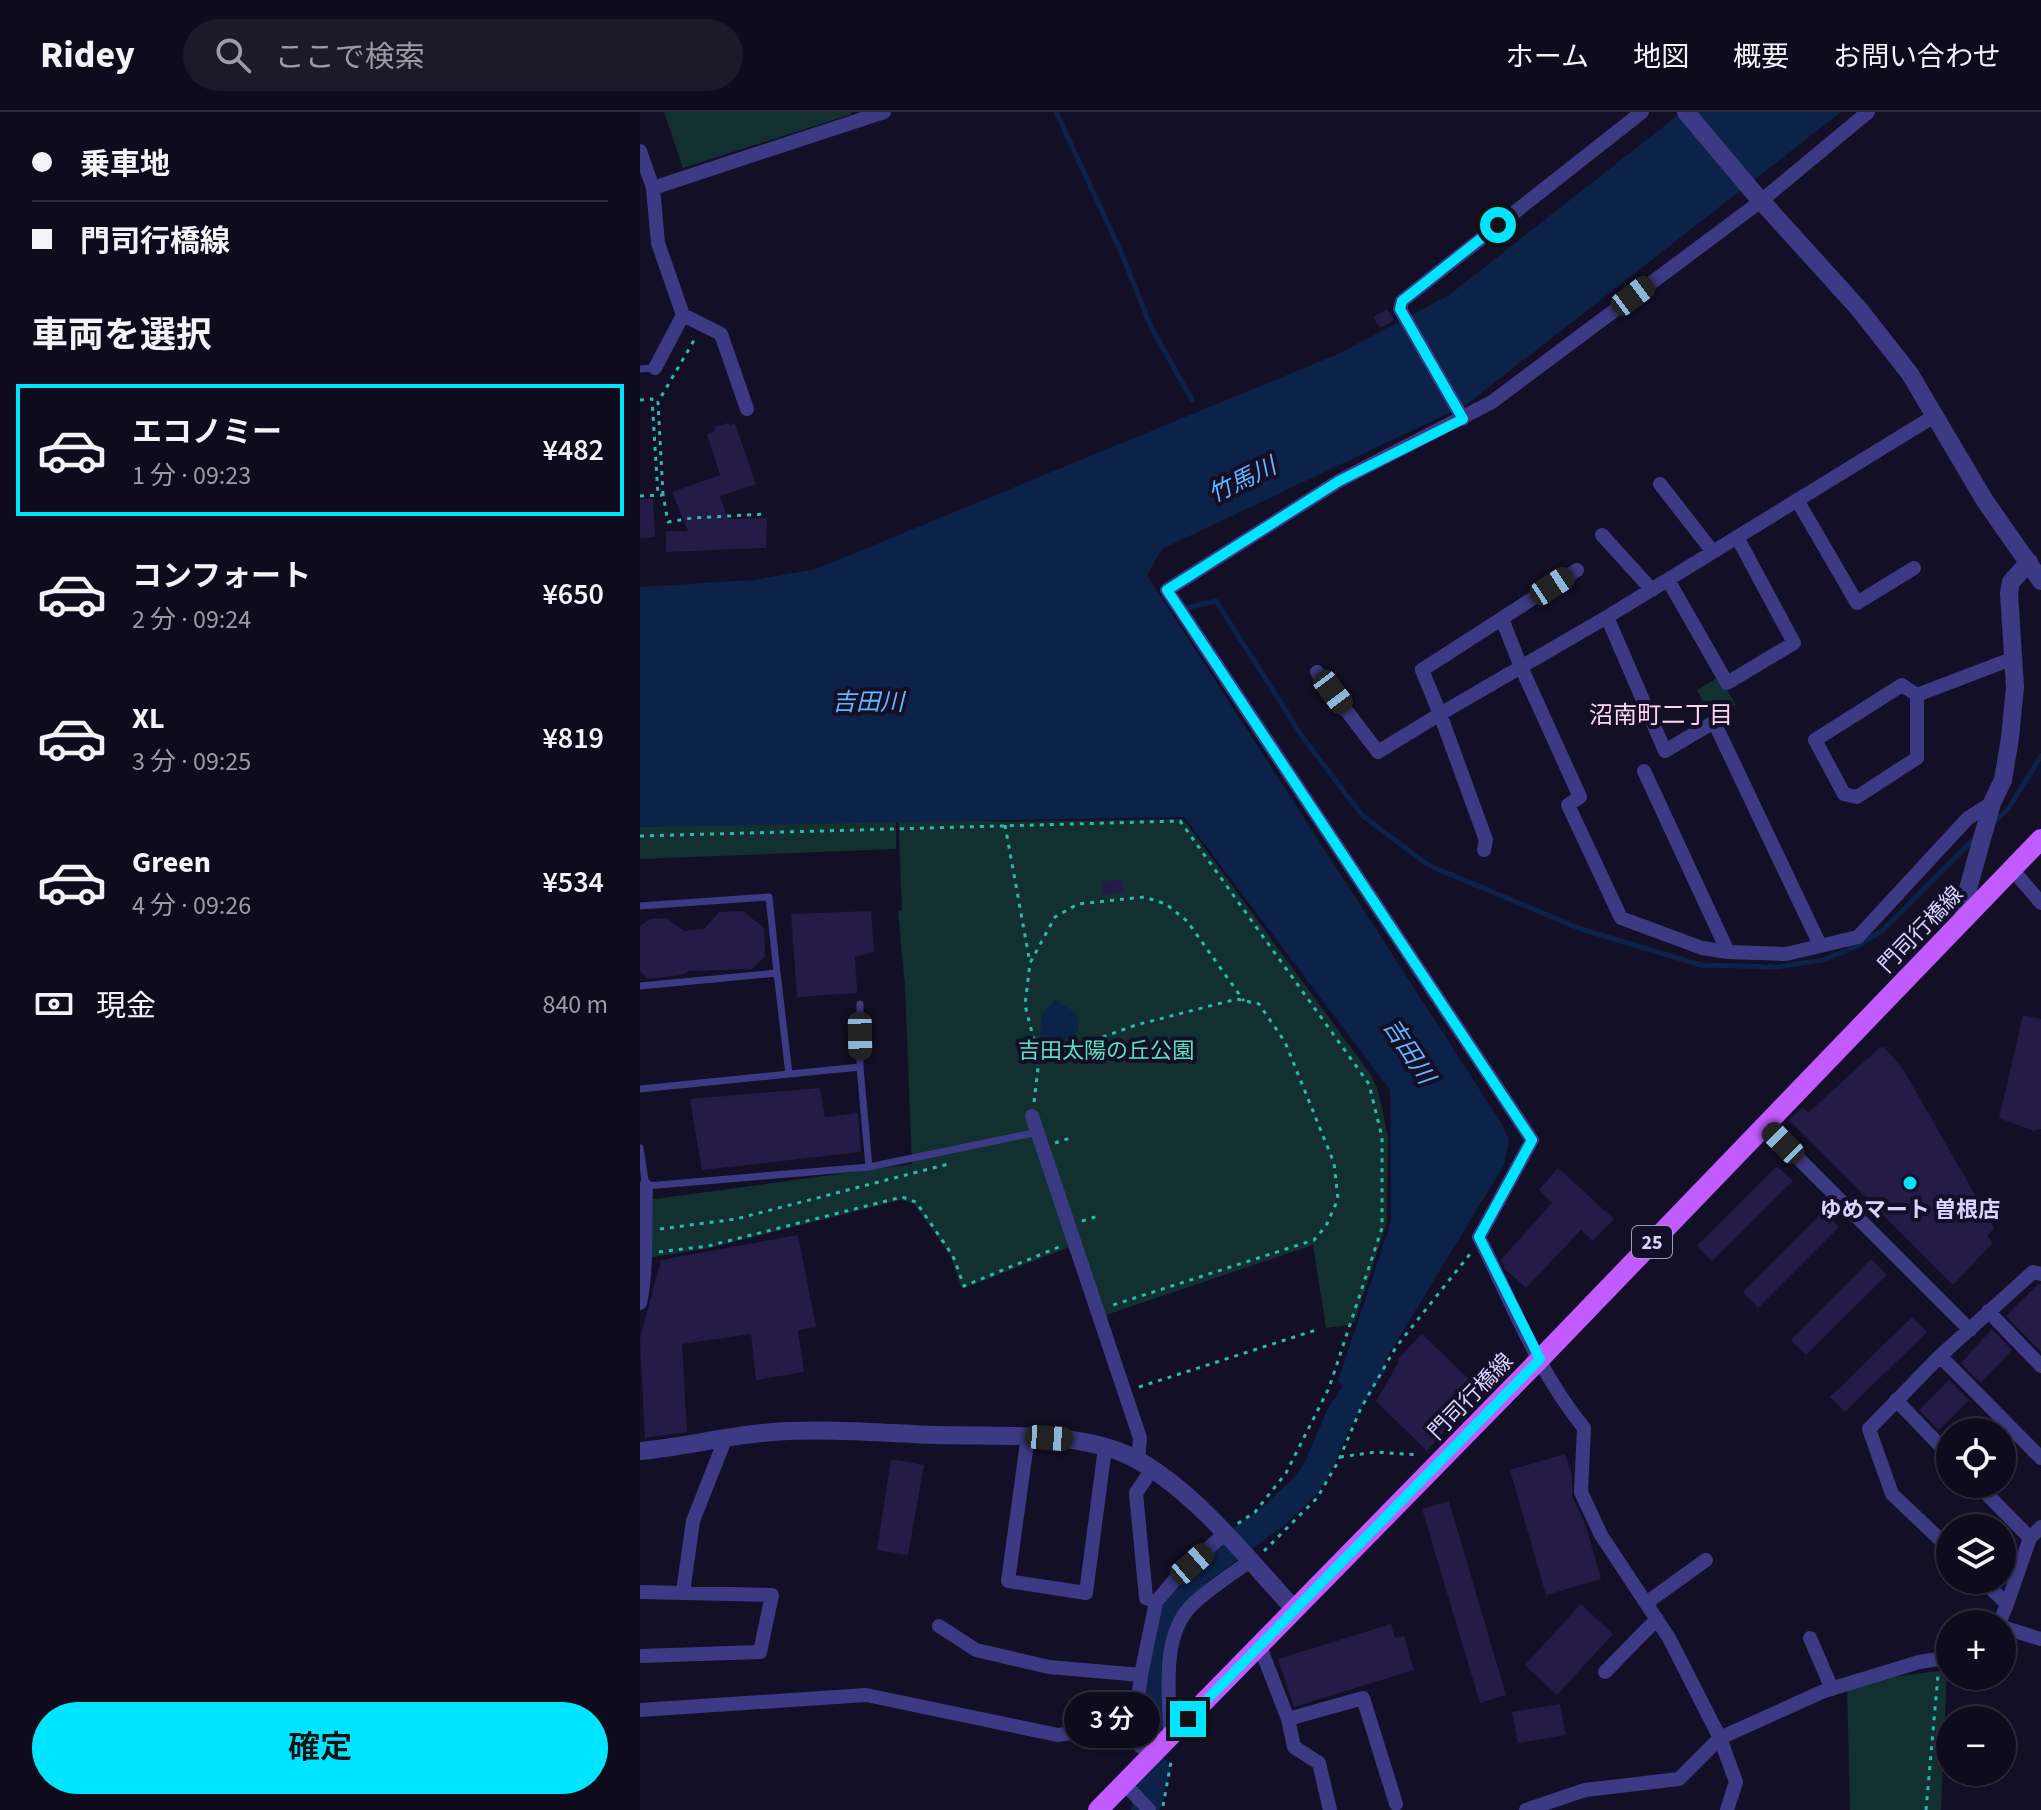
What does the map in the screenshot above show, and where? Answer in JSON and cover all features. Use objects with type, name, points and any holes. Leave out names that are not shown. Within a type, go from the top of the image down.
[{"type":"main road","name":"門司行橋線","points":[[1098,1810],[1125,1784],[1162,1758],[1170,1737],[1540,1359],[2041,839]]},
{"type":"street","points":[[653,188],[884,112]]},
{"type":"street","points":[[1461,416],[1400,309],[1402,301],[1642,112]]},
{"type":"street","points":[[1686,112],[1859,309],[1910,374],[1985,501],[2041,581]]},
{"type":"street","points":[[1727,1810],[1736,1782],[1720,1738],[1669,1638],[1601,1535],[1581,1492],[1584,1428],[1568,1408],[1540,1359],[1479,1237],[1532,1140],[1167,590],[1339,481],[1492,402],[1868,112]]},
{"type":"street","points":[[640,151],[653,188],[658,243],[683,315],[721,334],[747,409]]},
{"type":"street","points":[[648,368],[683,315]]},
{"type":"street","points":[[1317,672],[1378,752],[1652,590],[1936,415]]},
{"type":"street","points":[[1660,484],[1713,552]]},
{"type":"street","points":[[1797,500],[1857,603],[1914,568]]},
{"type":"street","points":[[1602,535],[1652,590]]},
{"type":"street","points":[[1668,580],[1727,683],[1794,643],[1737,537]]},
{"type":"street","points":[[1963,918],[1966,896],[1992,806],[2003,780],[2015,687],[2009,593],[2011,582],[2029,562]]},
{"type":"street","points":[[1484,850],[1486,840],[1422,670],[1577,570]]},
{"type":"street","points":[[1607,617],[1665,751],[1714,722],[1820,945]]},
{"type":"street","points":[[1502,619],[1580,797],[1568,805],[1621,918],[1702,948],[1728,952],[1786,954],[1858,937],[1968,818],[1992,806]]},
{"type":"street","points":[[1917,695],[2014,658]]},
{"type":"street","points":[[1902,685],[1917,695],[1917,758],[1857,797],[1844,794],[1815,740],[1902,685]]},
{"type":"street","points":[[1644,771],[1728,952]]},
{"type":"street","points":[[2012,869],[2041,903]]},
{"type":"street","points":[[1032,1116],[1140,1438],[1145,1464],[1136,1493],[1146,1598],[1156,1602]]},
{"type":"street","points":[[1765,1125],[1970,1330]]},
{"type":"street","points":[[640,1303],[646,1253],[646,1186]]},
{"type":"street","points":[[1936,1536],[1892,1494],[1869,1429],[1988,1311],[2033,1272],[2041,1274]]},
{"type":"street","points":[[1988,1311],[2041,1366]]},
{"type":"street","points":[[1940,1356],[2041,1458]]},
{"type":"street","points":[[1896,1400],[1936,1441]]},
{"type":"street","points":[[640,1451],[774,1432],[1069,1439],[1105,1448],[1145,1464],[1253,1556],[1294,1609]]},
{"type":"street","points":[[1028,1436],[1008,1581],[1086,1593],[1105,1448]]},
{"type":"street","points":[[683,1592],[693,1521],[726,1437]]},
{"type":"street","points":[[1994,1498],[2035,1533],[2005,1610]]},
{"type":"street","points":[[1162,1758],[1141,1747],[1135,1723],[1156,1602],[1177,1577],[1228,1537]]},
{"type":"street","points":[[1170,1737],[1170,1664],[1174,1637],[1181,1620],[1192,1606],[1253,1556]]},
{"type":"street","points":[[1646,1603],[1706,1560]]},
{"type":"street","points":[[640,1592],[772,1595],[760,1652],[640,1656]]},
{"type":"street","points":[[1997,1594],[2007,1604]]},
{"type":"street","points":[[1605,1672],[1657,1619]]},
{"type":"street","points":[[939,1626],[976,1650],[990,1654],[1049,1667],[1141,1675]]},
{"type":"street","points":[[2016,1631],[2041,1639]]},
{"type":"street","points":[[1810,1638],[1832,1689]]},
{"type":"street","points":[[1259,1644],[1288,1719],[1294,1747],[1319,1763],[1330,1810]]},
{"type":"street","points":[[1526,1810],[1585,1790],[1679,1779],[1720,1738],[1832,1689],[1936,1658]]},
{"type":"street","points":[[640,1710],[866,1695],[1058,1735],[1135,1723]]},
{"type":"street","points":[[1288,1719],[1363,1698],[1396,1804]]},
{"type":"street","points":[[1125,1784],[1149,1810]]},
{"type":"lane","points":[[640,906],[769,897],[789,1074]]},
{"type":"lane","points":[[640,986],[777,973]]},
{"type":"lane","points":[[860,1004],[860,1067],[869,1167]]},
{"type":"lane","points":[[640,1089],[860,1067]]},
{"type":"lane","points":[[640,1148],[646,1186],[869,1167],[1038,1132]]},
{"type":"path","points":[[661,495],[658,402],[699,333]]},
{"type":"path","points":[[640,400],[652,399],[661,495],[668,522],[766,514]]},
{"type":"path","points":[[640,496],[661,495]]},
{"type":"path","points":[[640,836],[1180,821],[1369,1084],[1382,1137],[1382,1228],[1329,1388],[1286,1473],[1255,1512],[1228,1537]]},
{"type":"path","points":[[1005,825],[1030,963],[1025,1005],[1039,1060],[1032,1116]]},
{"type":"path","points":[[1030,963],[1055,917],[1078,904],[1144,897],[1166,904],[1187,921],[1244,1001]]},
{"type":"path","points":[[1039,1060],[1136,1025],[1237,999],[1259,1004],[1285,1042],[1334,1163],[1338,1199],[1326,1226],[1314,1240],[1098,1310]]},
{"type":"path","points":[[644,1231],[736,1219],[933,1168]]},
{"type":"path","points":[[646,1253],[708,1246],[902,1197],[916,1202],[923,1212],[953,1256],[964,1286],[1075,1241]]},
{"type":"path","points":[[1253,1556],[1317,1498],[1340,1457],[1361,1408],[1396,1347],[1471,1253],[1479,1237]]},
{"type":"path","points":[[1124,1392],[1316,1330]]},
{"type":"path","points":[[1340,1457],[1376,1452],[1429,1455]]},
{"type":"path","points":[[1926,1810],[1940,1690]]},
{"type":"path","points":[[1162,1758],[1162,1810]]},
{"type":"green space","points":[[664,112],[851,112],[852,114],[683,168]]},
{"type":"green space","points":[[1719,677],[1736,705],[1711,718],[1697,690]]},
{"type":"green space","name":"吉田太陽の丘公園","points":[[898,816],[1005,822],[1182,819],[1187,824],[1371,1075],[1378,1090],[1388,1136],[1387,1222],[1355,1321],[1349,1325],[1326,1328],[1313,1245],[1097,1318],[1072,1246],[962,1289],[950,1255],[914,1204],[901,1200],[705,1249],[640,1259],[640,1201],[912,1164],[905,986],[898,911],[902,910]]},
{"type":"green space","points":[[896,817],[896,849],[640,859],[640,827]]},
{"type":"green space","points":[[1936,1671],[1936,1690],[1946,1690],[1945,1706],[1936,1706],[1936,1786],[1942,1786],[1941,1810],[1850,1810],[1847,1683]]},
{"type":"water","name":"竹馬川","points":[[1682,112],[1841,112],[1466,405],[1162,549],[1147,575],[1502,1124],[1509,1140],[1504,1165],[1358,1405],[1338,1381],[1391,1221],[1390,1090],[1184,817],[640,827],[640,587],[754,580],[816,569],[1338,354],[1449,295]]},
{"type":"water","points":[[1055,1000],[1076,1013],[1079,1030],[1061,1040],[1040,1036],[1042,1013]]},
{"type":"building","points":[[1387,309],[1394,320],[1380,328],[1373,317]]},
{"type":"building","points":[[728,423],[730,426],[735,424],[756,484],[720,496],[728,519],[767,518],[766,548],[666,552],[666,531],[688,531],[672,492],[720,475],[707,434],[715,431],[714,427]]},
{"type":"building","points":[[640,499],[653,499],[655,537],[640,538]]},
{"type":"building","points":[[1122,880],[1125,893],[1102,895],[1102,882]]},
{"type":"building","points":[[743,911],[764,928],[765,956],[752,969],[689,971],[682,975],[648,979],[640,971],[640,926],[650,919],[667,918],[684,931],[704,929],[719,912]]},
{"type":"building","points":[[871,911],[874,952],[855,957],[857,993],[797,997],[791,914]]},
{"type":"building","points":[[2023,1015],[2041,1019],[2041,1129],[2034,1131],[1999,1118]]},
{"type":"building","name":"ゆめマート 曽根店","points":[[1884,1047],[1903,1069],[1994,1228],[1988,1235],[1992,1244],[1953,1285],[1789,1120],[1803,1107],[1808,1113],[1879,1048]]},
{"type":"building","points":[[820,1088],[825,1117],[858,1113],[861,1152],[702,1170],[690,1099]]},
{"type":"building","points":[[1777,1166],[1793,1181],[1712,1261],[1697,1246]]},
{"type":"building","points":[[1558,1168],[1614,1219],[1593,1241],[1581,1230],[1526,1288],[1505,1269],[1501,1260],[1552,1203],[1539,1190]]},
{"type":"building","points":[[1824,1211],[1839,1227],[1758,1308],[1743,1292]]},
{"type":"building","points":[[798,1235],[816,1327],[798,1330],[804,1372],[756,1380],[751,1334],[682,1344],[687,1432],[645,1438],[640,1338],[661,1260]]},
{"type":"building","points":[[1871,1259],[1887,1275],[1806,1355],[1791,1340]]},
{"type":"building","points":[[2041,1284],[2041,1352],[2006,1316]]},
{"type":"building","points":[[1912,1317],[1927,1332],[1845,1412],[1830,1397]]},
{"type":"building","points":[[1992,1329],[2012,1350],[1981,1383],[1961,1363]]},
{"type":"building","points":[[1422,1334],[1474,1384],[1444,1412],[1454,1422],[1427,1451],[1376,1401],[1399,1362],[1397,1360]]},
{"type":"building","points":[[1949,1380],[1969,1400],[1951,1418],[1936,1418],[1936,1427],[1919,1410]]},
{"type":"building","points":[[1565,1454],[1572,1476],[1572,1496],[1586,1526],[1601,1579],[1546,1595],[1510,1470]]},
{"type":"building","points":[[891,1459],[924,1465],[908,1555],[877,1550]]},
{"type":"building","points":[[1449,1501],[1506,1695],[1480,1703],[1422,1509]]},
{"type":"building","points":[[1581,1604],[1613,1634],[1557,1695],[1525,1665]]},
{"type":"building","points":[[1391,1624],[1395,1638],[1404,1636],[1414,1670],[1294,1707],[1278,1659]]},
{"type":"building","points":[[1560,1704],[1566,1735],[1518,1743],[1512,1712]]},
{"type":"waterway","points":[[1056,112],[1121,252],[1151,327],[1192,400]]},
{"type":"waterway","points":[[1186,608],[1216,601],[1304,739],[1362,815],[1428,865],[1581,929],[1701,965],[1777,967],[1823,960],[1855,947],[1882,931],[1976,837]]},
{"type":"waterway","points":[[1993,823],[2009,808],[2041,756]]},
{"type":"waterway","name":"吉田川","points":[[1156,1734],[1157,1672],[1165,1625],[1176,1596],[1197,1572],[1276,1514],[1306,1485],[1317,1469],[1340,1416],[1372,1366]]},
{"type":"waterway","name":"吉田川","points":[[1145,1810],[1156,1770]]},
{"type":"place","name":"ゆめマート 曽根店","points":[[1910,1183]]},
{"type":"district","name":"沼南町二丁目","points":[[1661,715]]},
{"type":"route","points":[[1188,1719],[1540,1359],[1479,1237],[1532,1140],[1167,590],[1339,481],[1463,419],[1400,309],[1402,301],[1498,225]]}]
